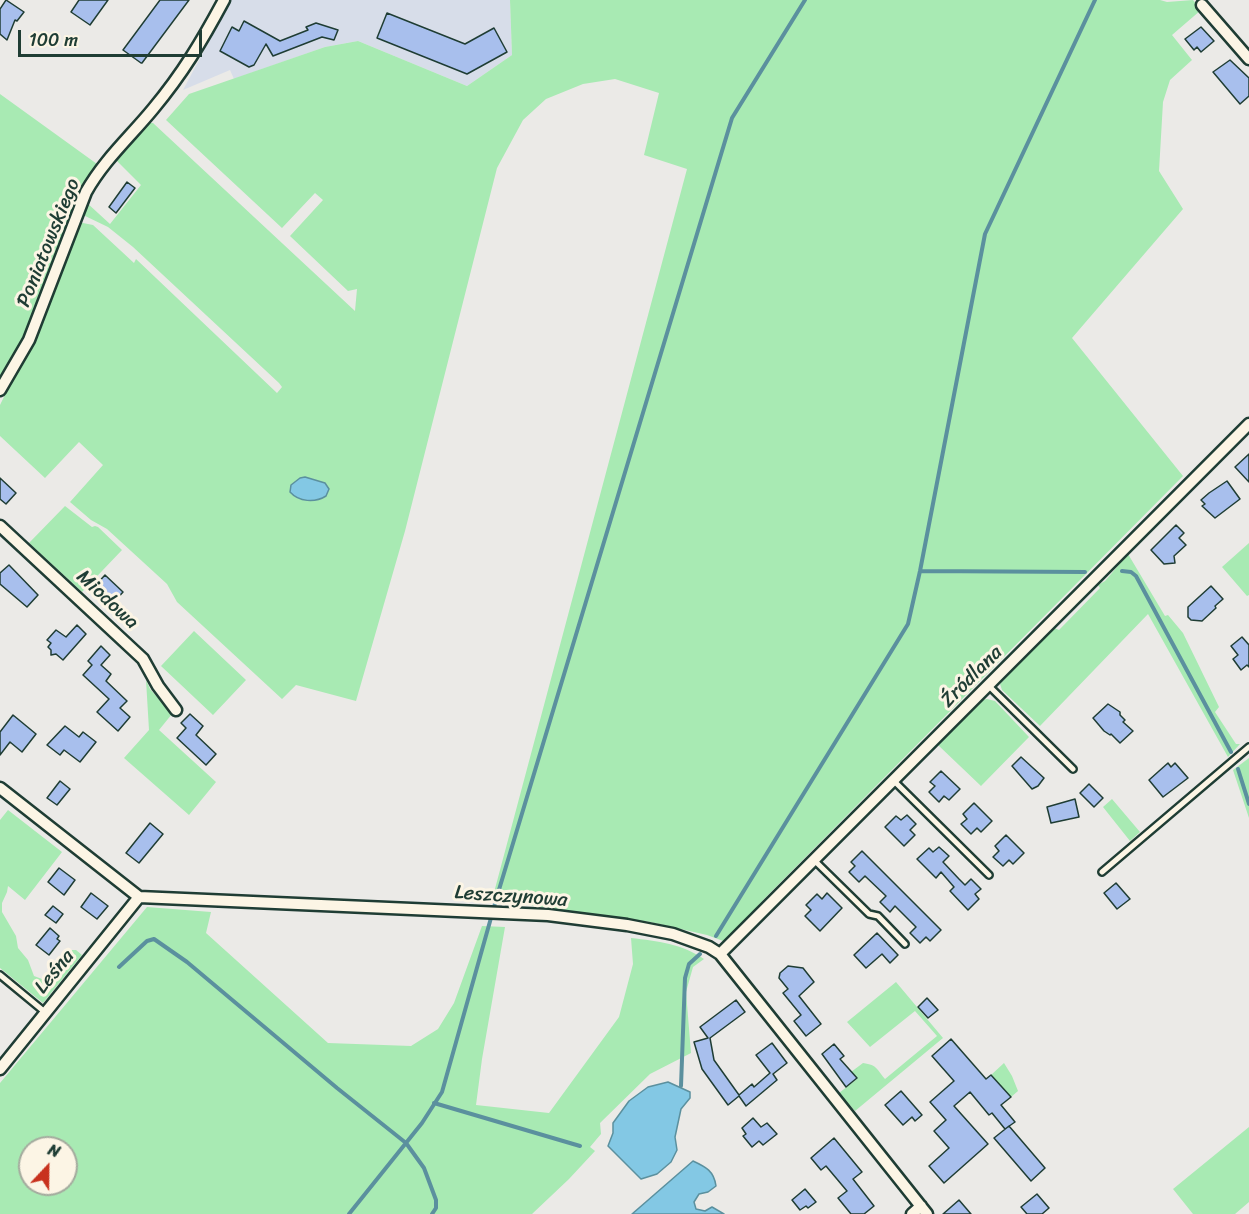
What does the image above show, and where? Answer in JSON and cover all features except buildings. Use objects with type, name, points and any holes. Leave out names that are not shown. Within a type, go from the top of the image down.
[{"type":"street","name":"Poniatowskiego","points":[[0,390],[29,340],[86,192],[107,159],[169,90],[196,52],[224,0]]},
{"type":"street","points":[[1202,5],[1249,59]]},
{"type":"street","name":"Źródlana","points":[[720,954],[1249,424]]},
{"type":"street","name":"Miodowa","points":[[0,526],[144,659],[158,686],[176,710]]},
{"type":"street","points":[[0,788],[139,897]]},
{"type":"street","name":"Leszczynowa","points":[[139,897],[508,913],[627,925],[692,939],[720,954],[924,1210]]},
{"type":"street","name":"Leśna","points":[[0,1069],[139,897]]},
{"type":"street","points":[[912,1214],[924,1210]]},
{"type":"lane","points":[[989,686],[1073,769]]},
{"type":"lane","points":[[1102,872],[1249,747]]},
{"type":"lane","points":[[894,781],[989,875]]},
{"type":"lane","points":[[814,860],[869,915],[878,916],[905,944]]},
{"type":"lane","points":[[0,975],[46,1013]]},
{"type":"shaded area","points":[[231,0],[510,0],[512,55],[467,86],[358,41],[325,47],[234,79],[230,70],[183,90]]},
{"type":"green space","points":[[510,0],[1160,0],[1167,2],[1193,0],[1201,10],[1172,35],[1192,60],[1170,80],[1163,102],[1159,171],[1183,209],[1072,338],[1183,476],[764,899],[726,942],[707,935],[650,922],[492,900],[687,169],[644,155],[659,93],[615,79],[583,84],[546,99],[523,120],[497,168],[405,531],[356,701],[296,685],[282,699],[177,602],[167,584],[107,529],[91,520],[70,502],[103,465],[79,442],[45,478],[0,436],[0,405],[41,321],[58,281],[78,222],[93,225],[134,263],[136,259],[277,393],[282,387],[279,383],[133,247],[108,227],[81,214],[86,202],[110,224],[141,185],[114,158],[146,123],[153,123],[355,311],[357,289],[348,291],[290,236],[323,200],[315,193],[282,228],[166,120],[189,94],[325,47],[358,41],[467,86],[512,55]]},
{"type":"green space","points":[[0,94],[97,164],[82,187],[46,290],[22,340],[0,377]]},
{"type":"green space","points":[[65,506],[92,527],[98,527],[122,550],[82,592],[29,543]]},
{"type":"green space","points":[[1249,543],[1249,595],[1247,596],[1222,567]]},
{"type":"green space","points":[[1128,554],[1165,616],[1168,615],[1183,633],[1219,707],[1215,712],[1236,744],[1240,744],[1228,757],[1148,614],[1040,726],[1002,690],[1000,684],[1052,627],[1059,630],[1100,588],[1098,585],[1105,581]]},
{"type":"green space","points":[[194,631],[246,680],[213,715],[161,666]]},
{"type":"green space","points":[[146,680],[150,689],[172,714],[159,730],[216,782],[189,815],[124,758],[149,730]]},
{"type":"green space","points":[[982,700],[995,701],[1029,737],[981,786],[938,745]]},
{"type":"green space","points":[[1249,758],[1249,818],[1233,770]]},
{"type":"green space","points":[[1112,799],[1140,832],[1130,841],[1103,807]]},
{"type":"green space","points":[[8,810],[62,852],[25,900],[8,886],[2,903],[2,912],[16,936],[18,948],[28,960],[34,976],[42,979],[55,976],[72,950],[82,955],[43,1003],[0,968],[0,820]]},
{"type":"green space","points":[[147,907],[211,912],[206,933],[328,1043],[411,1046],[438,1029],[454,1003],[482,926],[505,927],[476,1105],[549,1113],[619,1017],[633,964],[631,938],[678,947],[704,959],[693,967],[686,992],[691,1053],[650,1074],[600,1123],[601,1134],[590,1147],[595,1151],[532,1214],[0,1214],[0,1083]]},
{"type":"green space","points":[[896,982],[943,1038],[855,1111],[839,1093],[857,1079],[851,1072],[863,1063],[868,1064],[877,1068],[885,1079],[937,1036],[915,1011],[870,1047],[847,1022]]},
{"type":"green space","points":[[1004,1063],[1018,1091],[1011,1097],[991,1075]]},
{"type":"green space","points":[[1249,1127],[1249,1202],[1235,1214],[1193,1214],[1173,1189]]},
{"type":"water","points":[[305,477],[325,483],[329,489],[326,496],[317,500],[307,500],[298,498],[290,492],[291,485]]},
{"type":"water","points":[[668,1082],[690,1092],[690,1098],[681,1109],[675,1137],[677,1150],[671,1162],[657,1174],[641,1179],[608,1146],[613,1133],[613,1123],[629,1101],[648,1087]]},
{"type":"water","points":[[693,1161],[709,1170],[716,1186],[708,1192],[699,1194],[694,1202],[696,1209],[705,1211],[712,1207],[724,1214],[632,1214]]},
{"type":"waterway","points":[[349,1214],[422,1123],[442,1092],[498,893],[732,118],[805,0]]},
{"type":"waterway","points":[[716,936],[908,624],[985,234],[1095,0]]},
{"type":"waterway","points":[[920,571],[1085,572]]},
{"type":"waterway","points":[[1122,571],[1131,572],[1136,576],[1231,752]]},
{"type":"waterway","points":[[1238,769],[1249,804]]},
{"type":"waterway","points":[[119,967],[147,941],[154,939],[187,962],[406,1143],[424,1168],[436,1200],[436,1208],[432,1214]]},
{"type":"waterway","points":[[681,1086],[685,978],[689,964],[700,954]]},
{"type":"waterway","points":[[434,1103],[580,1146]]}]
